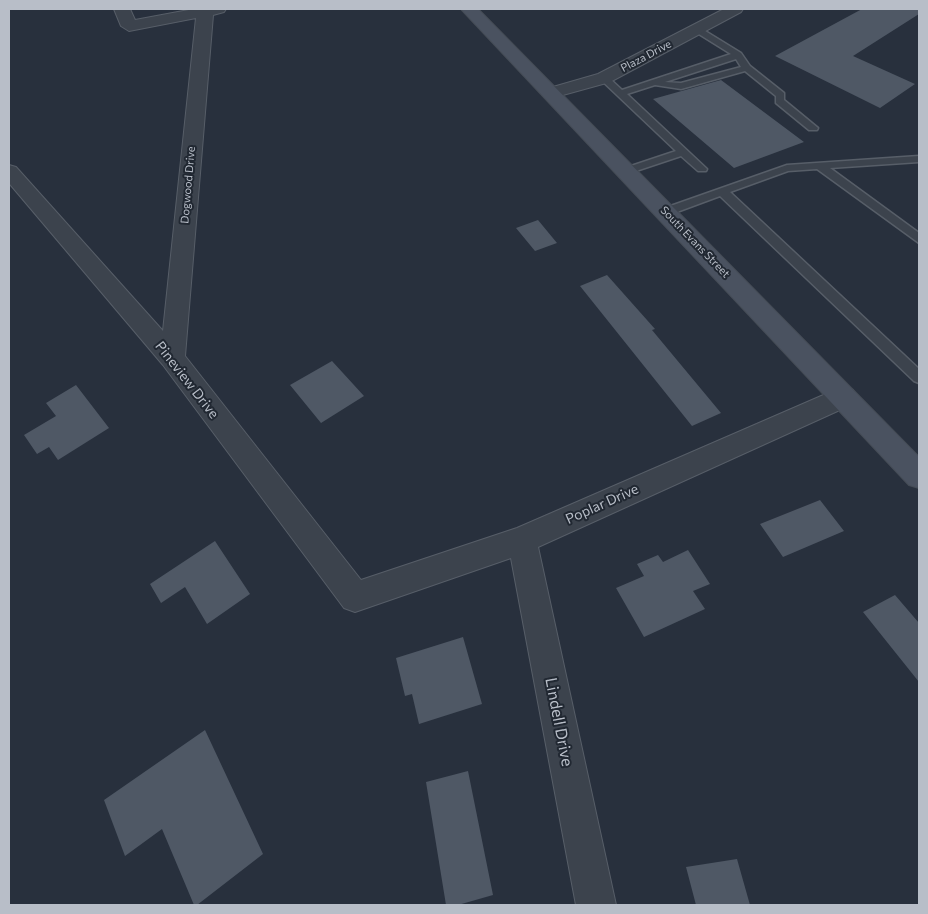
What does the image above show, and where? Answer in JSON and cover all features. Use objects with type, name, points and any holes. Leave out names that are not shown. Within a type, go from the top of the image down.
[{"type":"main road","name":"South Evans Street","points":[[469,9],[919,476]]},
{"type":"street","points":[[122,9],[129,26],[212,10]]},
{"type":"street","name":"Plaza Drive","points":[[552,93],[604,78],[735,9]]},
{"type":"street","name":"Dogwood Drive","points":[[172,358],[212,10]]},
{"type":"street","name":"Pineview Drive","points":[[9,171],[172,358],[355,597]]},
{"type":"street","name":"Poplar Drive","points":[[355,597],[522,540],[844,397]]},
{"type":"street","name":"Lindell Drive","points":[[522,540],[596,905]]},
{"type":"lane","points":[[698,29],[738,55],[747,68],[781,95],[778,101],[813,128]]},
{"type":"lane","points":[[621,93],[738,55]]},
{"type":"lane","points":[[652,83],[681,86],[747,68]]},
{"type":"lane","points":[[604,78],[702,170]]},
{"type":"lane","points":[[626,170],[683,152]]},
{"type":"lane","points":[[666,212],[787,168],[919,159]]},
{"type":"lane","points":[[819,165],[919,239]]},
{"type":"lane","points":[[722,191],[919,377]]},
{"type":"building","points":[[862,9],[919,9],[919,14],[853,56],[915,84],[880,108],[775,56]]},
{"type":"building","points":[[721,80],[804,142],[734,168],[653,99]]},
{"type":"building","points":[[538,220],[557,243],[535,251],[516,228]]},
{"type":"building","points":[[607,275],[655,329],[652,330],[721,413],[692,426],[580,286]]},
{"type":"building","points":[[332,361],[364,396],[321,423],[290,385]]},
{"type":"building","points":[[76,385],[109,428],[58,460],[49,447],[37,454],[24,435],[56,416],[46,403]]},
{"type":"building","points":[[820,500],[844,531],[783,557],[760,524]]},
{"type":"building","points":[[215,541],[250,594],[207,624],[185,587],[161,603],[150,584]]},
{"type":"building","points":[[688,550],[710,584],[693,591],[705,609],[644,637],[616,588],[644,576],[637,564],[658,555],[663,562]]},
{"type":"building","points":[[895,595],[919,623],[919,682],[863,612]]},
{"type":"building","points":[[463,637],[482,704],[419,724],[412,694],[405,696],[396,658]]},
{"type":"building","points":[[205,730],[263,854],[197,905],[194,905],[162,829],[125,856],[104,800]]},
{"type":"building","points":[[468,771],[493,895],[458,905],[446,905],[426,782]]},
{"type":"building","points":[[737,859],[750,905],[696,905],[686,867]]}]
